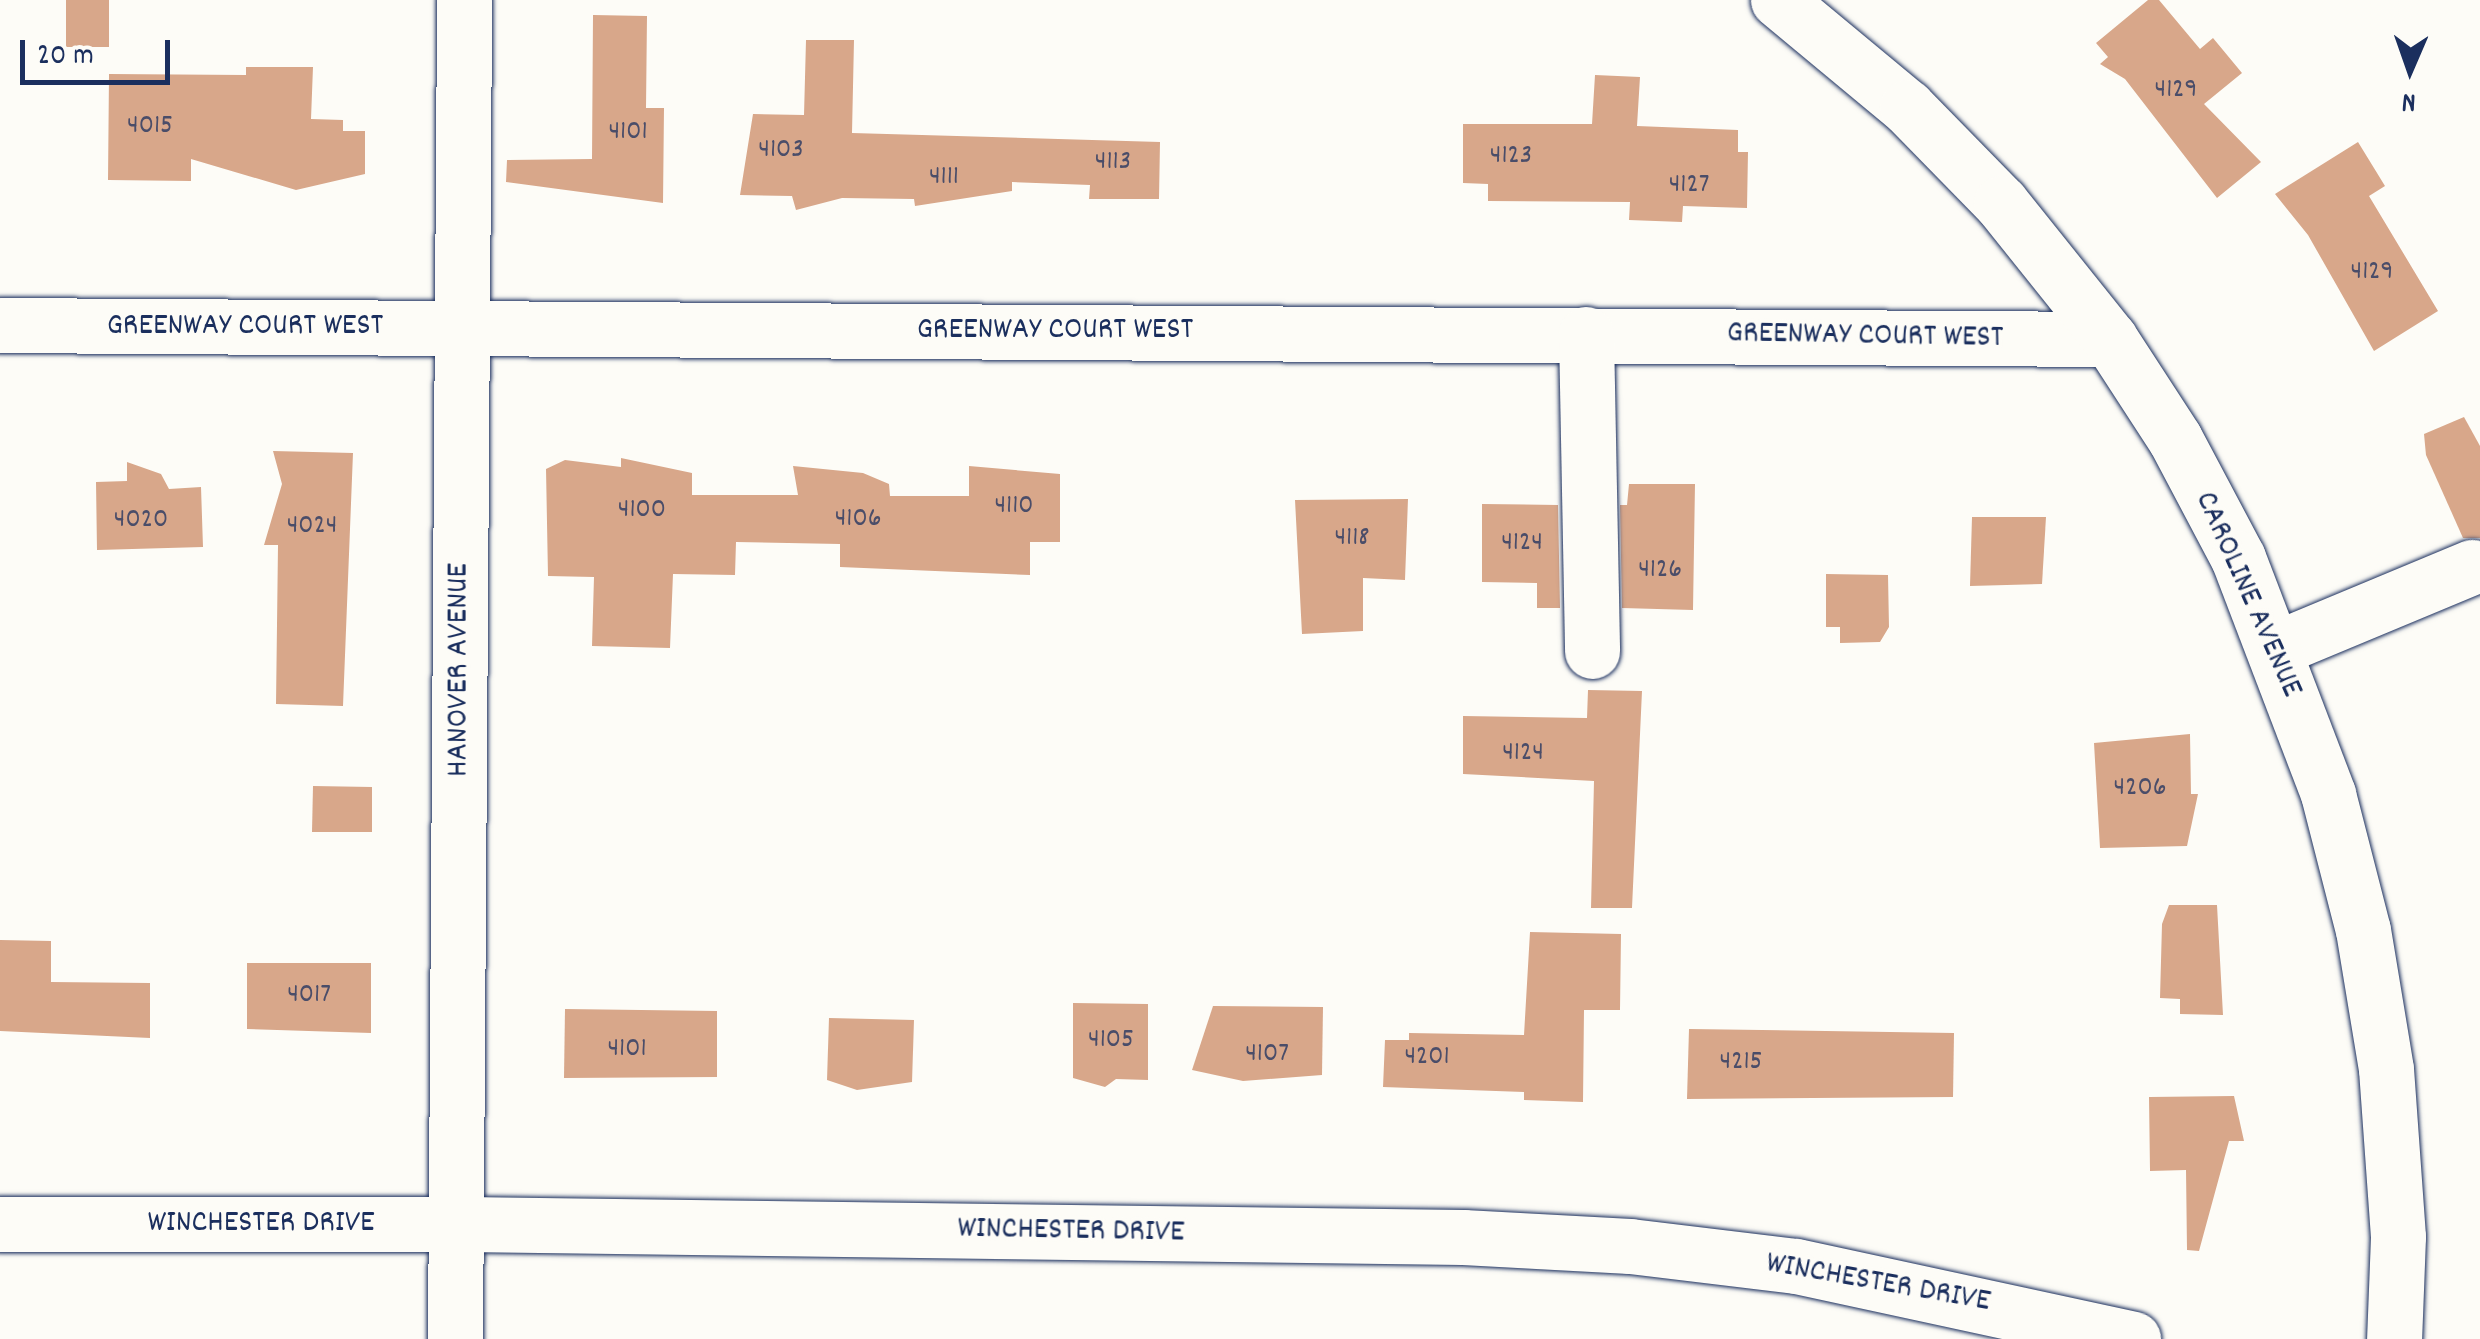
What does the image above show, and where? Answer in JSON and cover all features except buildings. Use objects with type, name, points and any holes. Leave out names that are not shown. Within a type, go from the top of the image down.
[{"type":"street","name":"HANOVER AVENUE","points":[[455,1339],[464,0]]},
{"type":"street","name":"CAROLINE AVENUE","points":[[1778,0],[1908,108],[2001,203],[2110,339],[2174,439],[2277,648],[2328,794],[2366,948],[2386,1070],[2398,1237],[2394,1339]]},
{"type":"street","name":"GREENWAY COURT WEST","points":[[0,324],[2110,339]]},
{"type":"street","points":[[1586,334],[1592,652]]},
{"type":"street","points":[[2277,648],[2472,567]]},
{"type":"street","name":"WINCHESTER DRIVE","points":[[0,1224],[456,1224],[1464,1237],[1630,1246],[1796,1266],[2133,1339]]}]
